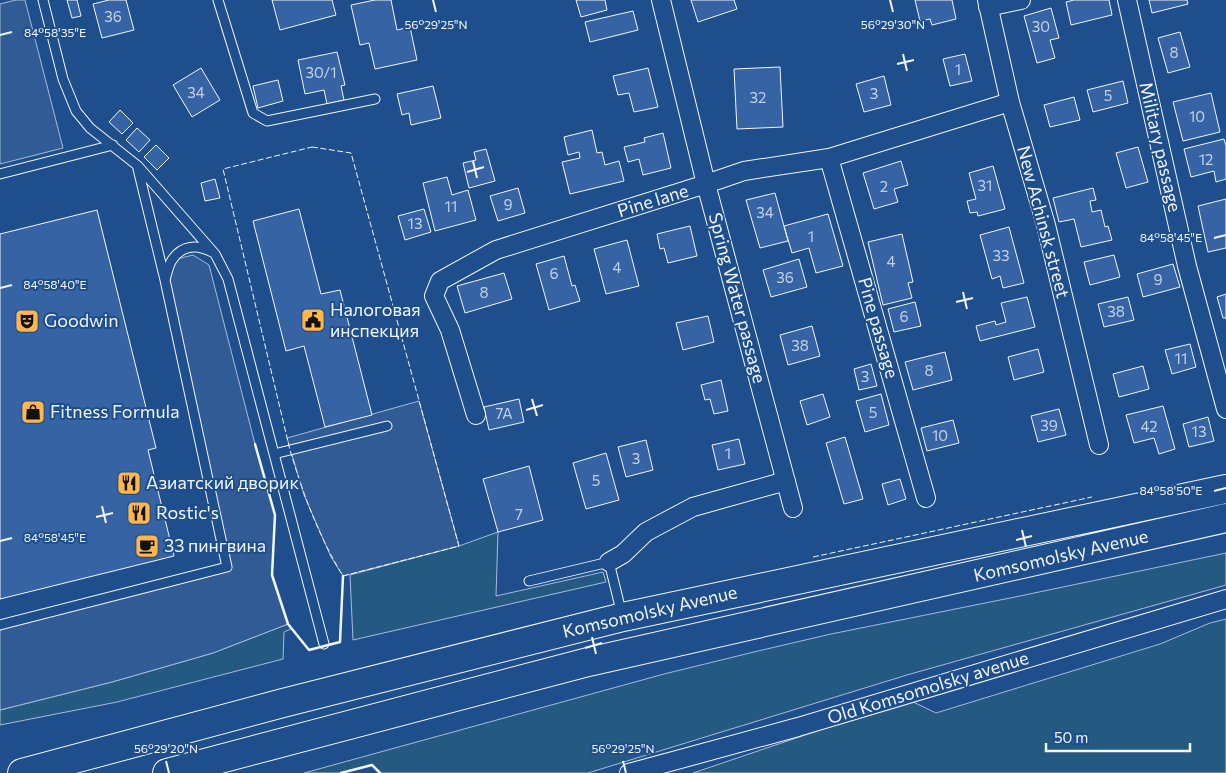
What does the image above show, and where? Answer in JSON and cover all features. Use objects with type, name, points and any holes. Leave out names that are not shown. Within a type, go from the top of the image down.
[{"type":"main road","name":"Komsomolsky Avenue","points":[[22,773],[284,703],[623,617],[1226,489]]},
{"type":"main road","name":"Komsomolsky Avenue","points":[[167,773],[588,662],[1226,518]]},
{"type":"street","name":"Spring Water passage","points":[[661,0],[706,184],[793,508]]},
{"type":"street","points":[[987,4],[1021,0]]},
{"type":"street","name":"Military passage","points":[[1128,0],[1187,266],[1226,409]]},
{"type":"street","name":"New Achinsk street","points":[[987,4],[1010,102],[1046,225],[1098,445]]},
{"type":"street","name":"Pine lane","points":[[476,415],[450,330],[434,296],[440,281],[496,250],[744,171],[829,158],[1010,102]]},
{"type":"street","name":"Pine passage","points":[[829,158],[926,498]]},
{"type":"street","points":[[609,562],[623,554],[646,532],[693,507],[786,481]]},
{"type":"street","name":"Old Komsomolsky avenue","points":[[629,773],[798,727],[1226,599]]},
{"type":"lane","points":[[43,0],[63,79],[76,111],[90,128],[138,166],[215,254],[228,279],[324,644]]},
{"type":"lane","points":[[218,0],[252,113],[268,121],[375,99]]},
{"type":"lane","points":[[0,174],[113,145]]},
{"type":"lane","points":[[0,625],[227,567],[165,280],[138,166]]},
{"type":"lane","points":[[165,280],[171,261],[180,251],[192,246],[202,247],[215,254]]},
{"type":"lane","points":[[274,454],[386,426]]},
{"type":"lane","points":[[529,581],[609,562],[623,617]]},
{"type":"shaded area","points":[[25,0],[63,148],[0,164],[0,4]]},
{"type":"shaded area","points":[[193,255],[209,265],[275,515],[272,575],[288,624],[213,653],[112,682],[0,710],[0,627],[231,568],[168,280],[177,259]]},
{"type":"shaded area","points":[[419,401],[459,546],[343,576],[331,557],[304,495],[287,438]]},
{"type":"shaded area","points":[[498,532],[496,596],[603,572],[606,582],[353,640],[350,575],[459,546]]},
{"type":"shaded area","points":[[1226,553],[1226,585],[907,675],[588,773],[380,773],[372,765],[341,773],[304,773],[664,674],[758,651],[831,634]]},
{"type":"shaded area","points":[[1226,619],[1226,773],[693,773],[907,699],[936,713],[1160,644],[1210,623]]},
{"type":"shaded area","points":[[288,624],[291,629],[284,632],[283,659],[117,702],[0,725],[0,710],[112,682],[213,653]]},
{"type":"building","points":[[67,0],[77,0],[81,16],[72,18]]},
{"type":"building","points":[[109,0],[126,0],[134,30],[102,38],[93,4]]},
{"type":"building","points":[[272,0],[332,0],[336,15],[280,30]]},
{"type":"building","points":[[375,0],[391,0],[397,30],[410,27],[417,60],[375,69],[369,43],[360,45],[351,5]]},
{"type":"building","points":[[576,0],[605,0],[607,10],[581,17]]},
{"type":"building","points":[[691,0],[734,0],[737,9],[698,22]]},
{"type":"building","points":[[915,0],[952,0],[956,19],[932,25],[930,19],[920,21]]},
{"type":"building","points":[[1074,0],[1109,0],[1112,15],[1071,25],[1066,2]]},
{"type":"building","points":[[1149,0],[1187,0],[1188,4],[1152,13]]},
{"type":"building","points":[[1051,8],[1059,38],[1050,40],[1055,58],[1037,63],[1024,16]]},
{"type":"building","points":[[633,11],[638,30],[590,42],[585,22]]},
{"type":"building","points":[[1180,32],[1190,67],[1168,73],[1158,38]]},
{"type":"building","points":[[337,52],[345,85],[341,86],[344,100],[327,104],[324,90],[305,94],[298,60]]},
{"type":"building","points":[[965,54],[972,81],[950,86],[943,59]]},
{"type":"building","points":[[780,67],[783,127],[737,129],[734,69]]},
{"type":"building","points":[[201,68],[220,100],[192,117],[173,85]]},
{"type":"building","points":[[648,68],[658,107],[634,112],[629,93],[618,95],[613,76]]},
{"type":"building","points":[[884,76],[891,105],[864,112],[856,84]]},
{"type":"building","points":[[278,80],[283,101],[258,108],[253,86]]},
{"type":"building","points":[[1123,81],[1128,103],[1093,112],[1087,90]]},
{"type":"building","points":[[433,86],[441,118],[411,125],[409,113],[402,115],[397,94]]},
{"type":"building","points":[[1211,93],[1220,132],[1183,141],[1173,102]]},
{"type":"building","points":[[1074,97],[1080,120],[1050,127],[1044,105]]},
{"type":"building","points":[[120,110],[133,123],[122,134],[109,122]]},
{"type":"building","points":[[137,128],[150,140],[139,152],[126,140]]},
{"type":"building","points":[[592,130],[597,153],[602,152],[605,165],[619,161],[624,181],[570,194],[562,162],[580,158],[579,152],[568,155],[564,137]]},
{"type":"building","points":[[663,133],[671,168],[643,175],[639,159],[628,162],[624,147],[645,142],[644,138]]},
{"type":"building","points":[[1224,139],[1226,146],[1226,179],[1216,182],[1214,171],[1191,177],[1184,149]]},
{"type":"building","points":[[156,145],[169,158],[157,170],[144,157]]},
{"type":"building","points":[[1138,147],[1148,182],[1126,188],[1116,153]]},
{"type":"building","points":[[486,149],[495,181],[469,188],[463,163],[476,160],[474,152]]},
{"type":"building","points":[[901,161],[908,185],[894,189],[898,202],[874,209],[863,173]]},
{"type":"building","points":[[993,166],[1005,209],[978,216],[977,212],[970,213],[967,201],[976,199],[969,173]]},
{"type":"building","points":[[447,177],[452,195],[468,190],[476,220],[435,231],[423,183]]},
{"type":"building","points":[[215,179],[220,198],[205,201],[201,183]]},
{"type":"building","points":[[518,188],[525,213],[498,221],[490,196]]},
{"type":"building","points":[[1093,188],[1096,200],[1090,201],[1092,212],[1101,210],[1105,227],[1108,226],[1112,240],[1081,247],[1074,219],[1059,222],[1053,198]]},
{"type":"building","points":[[775,193],[788,241],[760,248],[746,200]]},
{"type":"building","points":[[1226,199],[1226,248],[1208,252],[1198,206]]},
{"type":"building","name":"Налоговая инспекция","points":[[299,209],[321,294],[340,290],[372,415],[325,427],[304,346],[286,351],[253,221]]},
{"type":"building","points":[[424,209],[431,232],[405,240],[398,216]]},
{"type":"building","points":[[97,210],[156,448],[148,450],[174,556],[0,599],[0,234]]},
{"type":"building","points":[[828,214],[843,266],[816,273],[809,248],[792,253],[784,226]]},
{"type":"building","points":[[690,226],[697,256],[668,263],[664,248],[660,249],[657,234]]},
{"type":"building","points":[[1009,227],[1024,283],[1003,288],[1000,276],[992,279],[980,235]]},
{"type":"building","points":[[902,234],[913,282],[908,283],[912,298],[883,305],[868,242]]},
{"type":"building","points":[[627,240],[639,286],[606,294],[594,249]]},
{"type":"building","points":[[1114,255],[1120,277],[1090,285],[1084,262]]},
{"type":"building","points":[[564,256],[572,286],[575,285],[580,301],[549,310],[536,264]]},
{"type":"building","points":[[799,259],[807,287],[771,297],[763,270]]},
{"type":"building","points":[[1173,264],[1180,287],[1143,297],[1137,274]]},
{"type":"building","points":[[504,273],[512,299],[465,313],[457,286]]},
{"type":"building","points":[[1226,294],[1226,318],[1223,318],[1217,297]]},
{"type":"building","points":[[1027,297],[1035,327],[980,341],[976,326],[995,321],[996,325],[1006,322],[1001,303]]},
{"type":"building","points":[[1128,297],[1134,320],[1104,327],[1098,304]]},
{"type":"building","points":[[915,302],[921,326],[894,332],[888,309]]},
{"type":"building","points":[[708,316],[714,342],[683,350],[676,323]]},
{"type":"building","points":[[812,326],[820,356],[788,365],[780,335]]},
{"type":"building","points":[[1190,344],[1196,367],[1172,374],[1165,350]]},
{"type":"building","points":[[1038,349],[1044,372],[1014,380],[1008,357]]},
{"type":"building","points":[[945,352],[952,380],[913,390],[905,362]]},
{"type":"building","points":[[871,364],[877,386],[859,390],[854,369]]},
{"type":"building","points":[[1143,366],[1149,389],[1119,397],[1113,374]]},
{"type":"building","points":[[721,380],[728,411],[714,414],[710,399],[705,400],[701,385]]},
{"type":"building","points":[[823,394],[830,417],[807,425],[800,401]]},
{"type":"building","points":[[881,394],[889,425],[865,432],[856,401]]},
{"type":"building","points":[[519,399],[524,422],[489,430],[484,407]]},
{"type":"building","points":[[1163,406],[1175,449],[1159,454],[1154,438],[1134,443],[1126,415]]},
{"type":"building","points":[[1059,409],[1066,435],[1038,442],[1031,416]]},
{"type":"building","points":[[1208,417],[1214,441],[1189,447],[1183,424]]},
{"type":"building","points":[[953,420],[959,443],[927,451],[921,428]]},
{"type":"building","points":[[845,437],[863,499],[844,504],[826,443]]},
{"type":"building","points":[[739,439],[745,464],[718,470],[712,445]]},
{"type":"building","points":[[646,440],[653,470],[626,477],[618,447]]},
{"type":"building","points":[[606,453],[619,500],[586,509],[573,463]]},
{"type":"building","points":[[529,466],[543,520],[498,532],[483,479]]},
{"type":"building","points":[[900,479],[906,499],[888,505],[882,484]]},
{"type":"fence","points":[[312,147],[351,153],[459,546],[343,576],[326,546],[312,515],[290,450],[223,169],[312,147]]},
{"type":"fence","points":[[813,557],[1092,497]]},
{"type":"wall","points":[[255,444],[275,515],[272,575],[288,624],[309,650],[340,642],[343,576]]},
{"type":"wall","points":[[341,773],[372,765],[380,773]]},
{"type":"place","name":"Налоговая инспекция","points":[[313,320]]},
{"type":"place","name":"Goodwin","points":[[27,321]]},
{"type":"place","name":"Fitness Formula","points":[[33,412]]},
{"type":"place","name":"Азиатский дворик","points":[[129,483]]},
{"type":"place","name":"Rostic's","points":[[139,513]]},
{"type":"place","name":"33 пингвина","points":[[147,546]]}]
